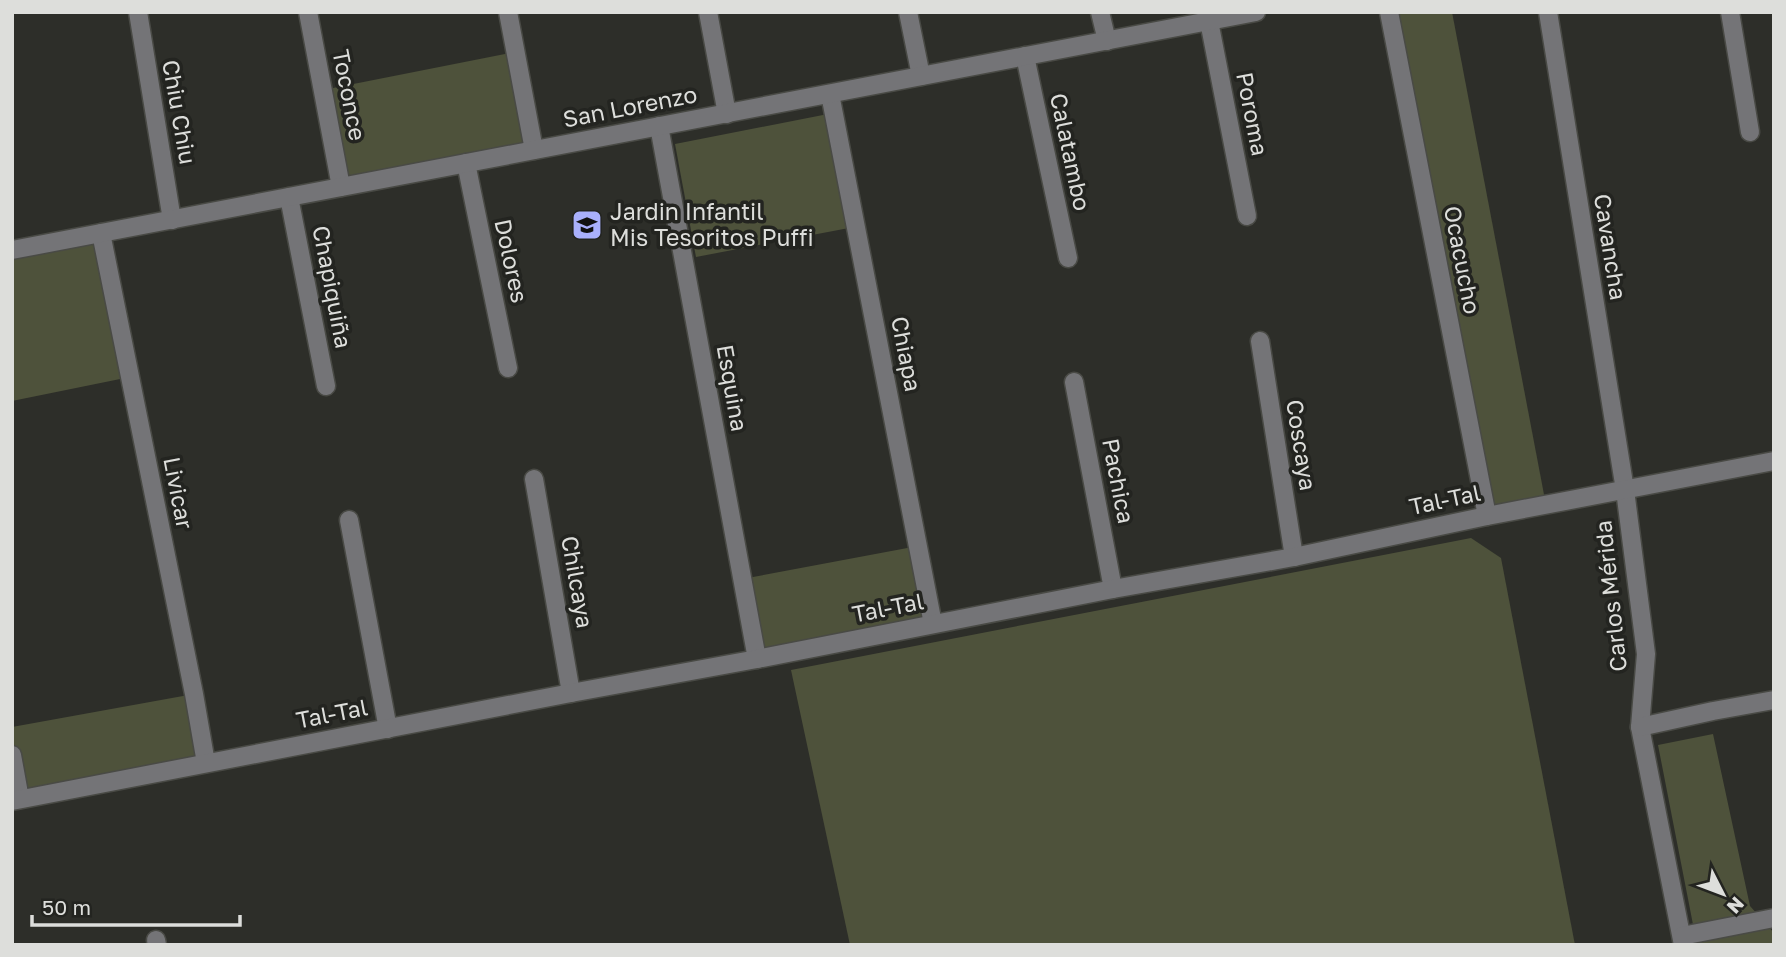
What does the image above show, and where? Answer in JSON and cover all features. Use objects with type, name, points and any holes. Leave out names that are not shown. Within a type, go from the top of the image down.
[{"type":"street","name":"Chiu Chiu","points":[[138,12],[172,220]]},
{"type":"street","name":"Toconce","points":[[308,12],[341,187]]},
{"type":"street","points":[[508,12],[534,150]]},
{"type":"street","points":[[708,12],[727,114]]},
{"type":"street","points":[[908,12],[921,76]]},
{"type":"street","points":[[1100,12],[1107,41]]},
{"type":"street","name":"San Lorenzo","points":[[12,250],[1256,12]]},
{"type":"street","name":"Ocacucho","points":[[1389,12],[1487,516]]},
{"type":"street","name":"Cavancha","points":[[1548,12],[1625,491]]},
{"type":"street","points":[[1730,12],[1750,132]]},
{"type":"street","name":"Poroma","points":[[1209,21],[1247,216]]},
{"type":"street","name":"Calatambo","points":[[1025,56],[1068,258]]},
{"type":"street","name":"Chiapa","points":[[830,94],[933,624]]},
{"type":"street","name":"Esquina","points":[[659,126],[757,659]]},
{"type":"street","name":"Dolores","points":[[466,163],[508,368]]},
{"type":"street","name":"Chapiquiña","points":[[289,197],[326,386]]},
{"type":"street","name":"Livicar","points":[[101,233],[206,763]]},
{"type":"street","name":"Coscaya","points":[[1260,341],[1294,557]]},
{"type":"street","name":"Pachica","points":[[1074,382],[1113,589]]},
{"type":"street","name":"Tal-Tal","points":[[16,800],[1113,589],[1294,557],[1487,516],[1774,461]]},
{"type":"street","name":"Chilcaya","points":[[534,479],[571,693]]},
{"type":"street","name":"Carlos Mérida","points":[[1625,491],[1646,654],[1640,727],[1683,940]]},
{"type":"street","points":[[349,520],[388,729]]},
{"type":"street","points":[[1640,727],[1774,700]]},
{"type":"street","points":[[12,755],[16,800]]},
{"type":"street","points":[[1683,940],[1774,918]]},
{"type":"green space","points":[[1389,12],[1452,12],[1546,505],[1487,516]]},
{"type":"green space","points":[[515,52],[534,150],[341,187],[323,90]]},
{"type":"green space","points":[[828,114],[849,228],[696,257],[675,144]]},
{"type":"green space","points":[[101,233],[130,377],[12,401],[12,250]]},
{"type":"green space","points":[[1471,538],[1501,558],[1575,945],[850,945],[791,670]]},
{"type":"green space","points":[[918,546],[933,624],[757,659],[742,579]]},
{"type":"green space","points":[[194,694],[206,763],[20,799],[12,755],[12,727]]},
{"type":"green space","points":[[1713,734],[1750,906],[1774,933],[1774,945],[1697,945],[1658,745]]},
{"type":"place","name":"Jardin Infantil Mis Tesoritos Puffi","points":[[587,225]]}]
